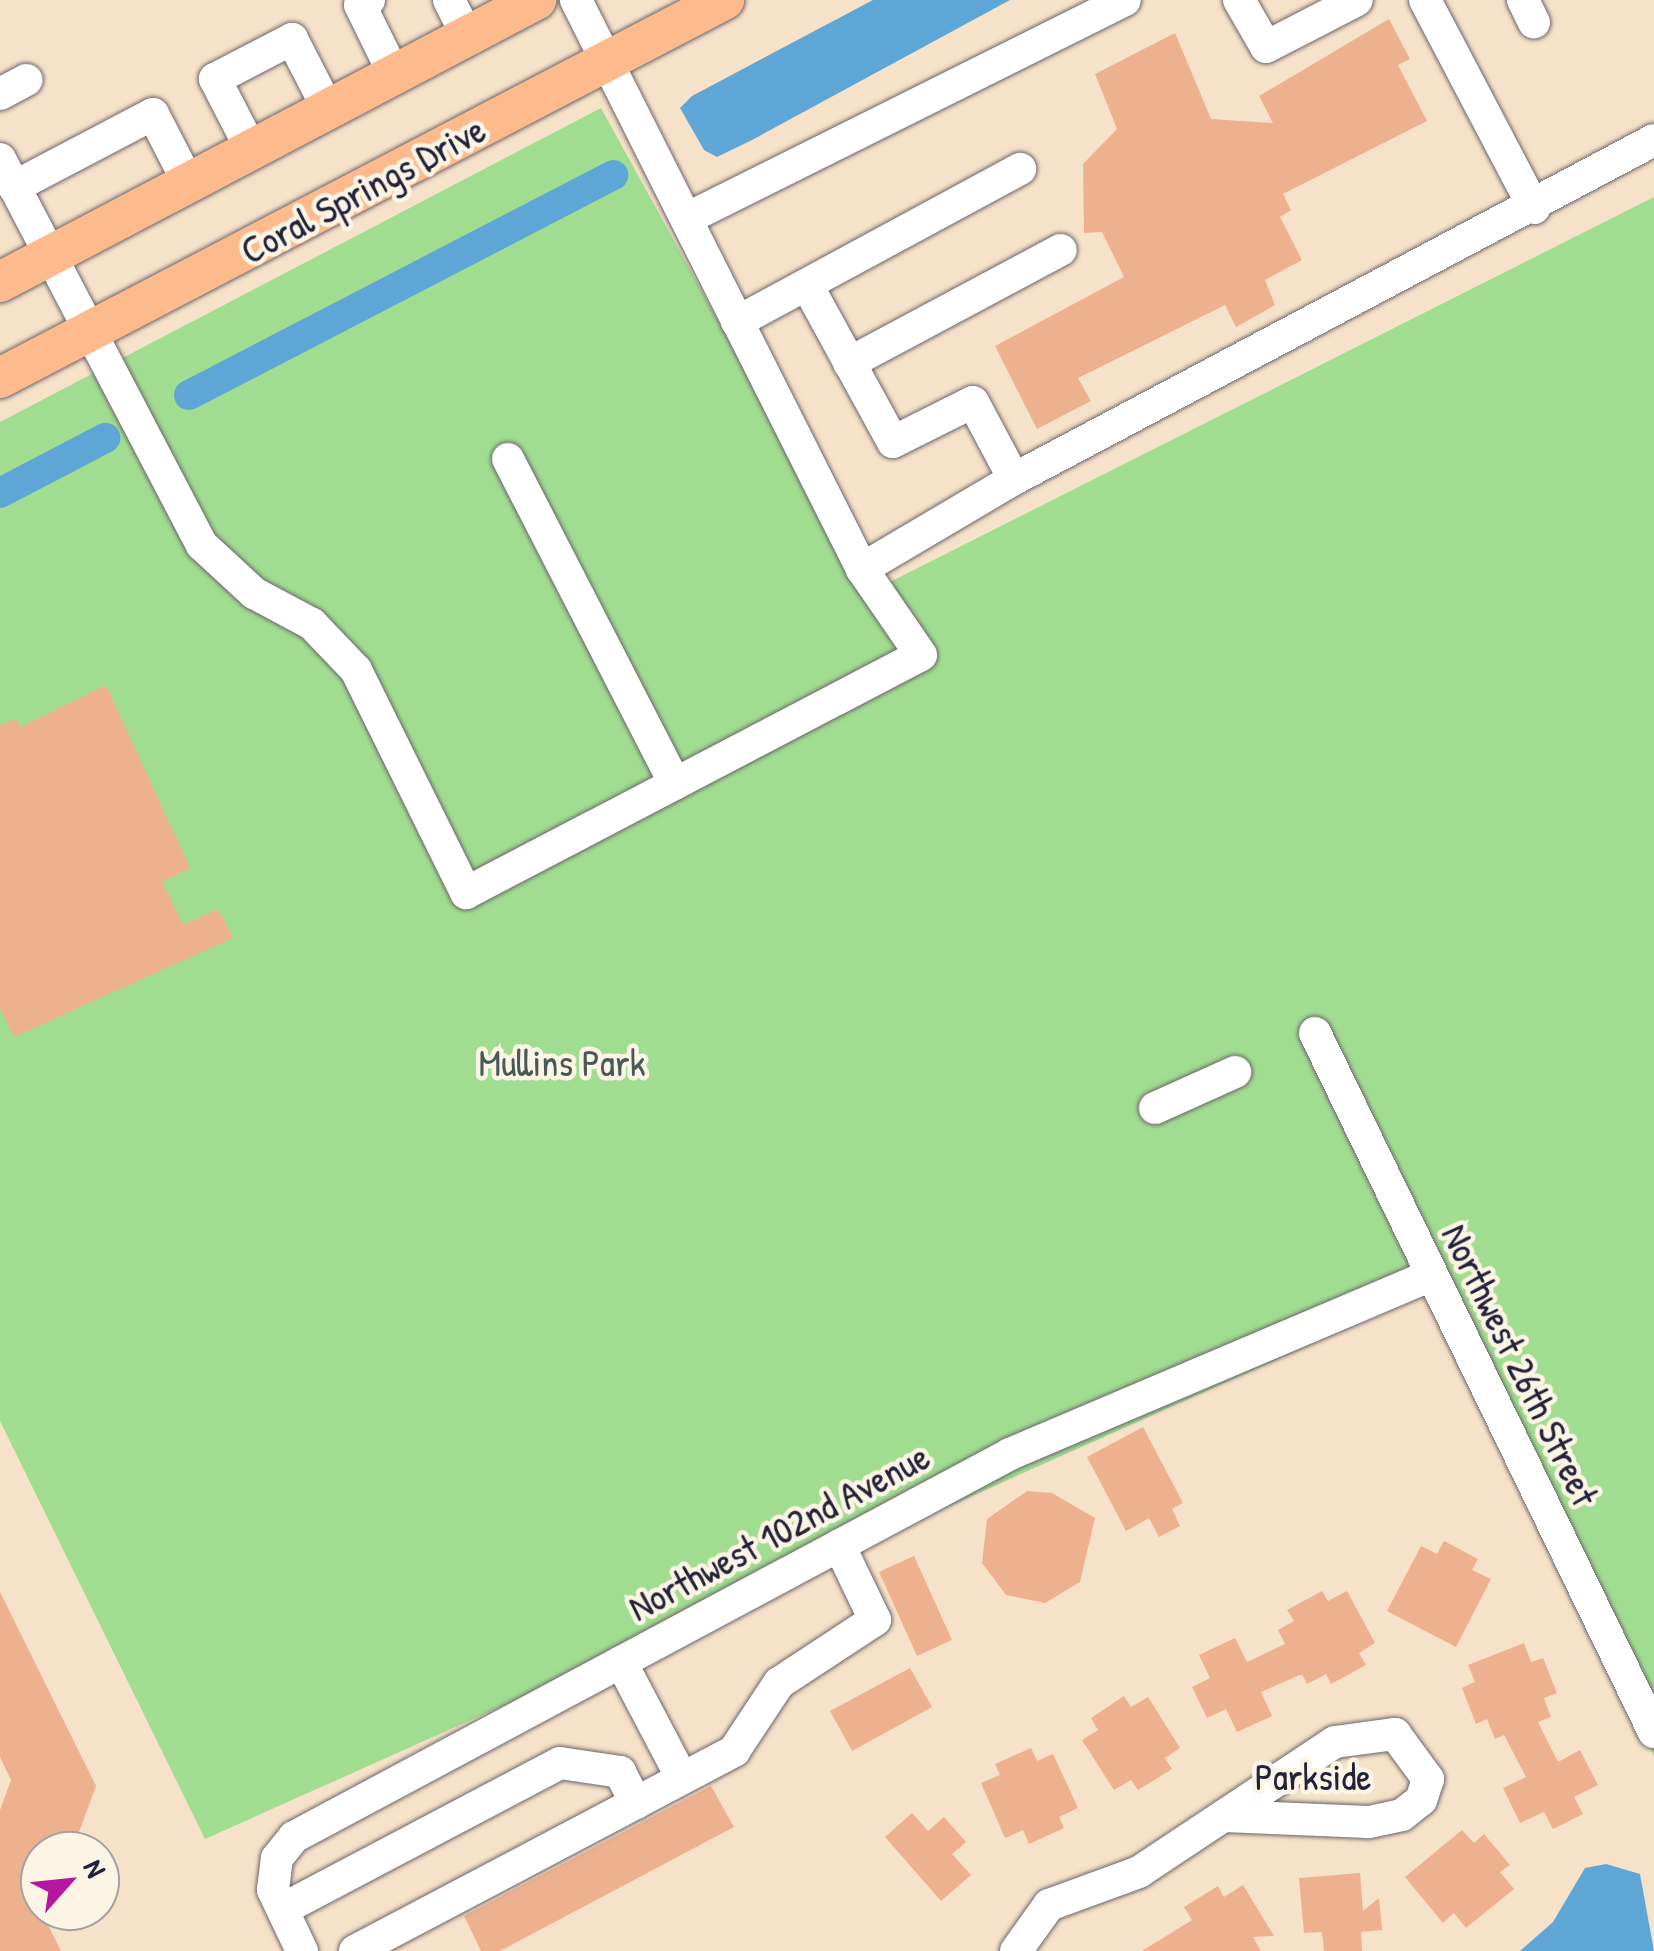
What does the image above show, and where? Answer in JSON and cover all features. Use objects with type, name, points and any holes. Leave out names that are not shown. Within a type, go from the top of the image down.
[{"type":"main road","points":[[0,282],[536,0]]},
{"type":"main road","name":"Coral Springs Drive","points":[[0,378],[724,0]]},
{"type":"street","points":[[369,0],[360,5],[394,74]]},
{"type":"street","points":[[449,0],[467,36]]},
{"type":"street","points":[[188,182],[153,114],[7,173],[202,545],[254,593],[312,624],[356,670],[466,893],[921,655],[862,569],[576,0]]},
{"type":"street","points":[[688,218],[1124,0]]},
{"type":"street","points":[[1238,0],[1266,47],[1357,0]]},
{"type":"street","points":[[1425,0],[1534,208]]},
{"type":"street","points":[[251,149],[215,79],[292,39],[328,109]]},
{"type":"street","points":[[862,569],[1014,479],[1534,208],[1654,140]]},
{"type":"street","points":[[737,322],[1020,169]]},
{"type":"street","points":[[849,363],[1061,250]]},
{"type":"street","points":[[807,285],[893,442],[973,402],[1014,479]]},
{"type":"street","points":[[508,460],[674,784]]},
{"type":"street","name":"Northwest 26th Street","points":[[1315,1033],[1654,1732]]},
{"type":"street","points":[[1155,1108],[1234,1072]]},
{"type":"street","name":"Northwest 102nd Avenue","points":[[302,1951],[282,1909],[277,1858],[294,1837],[1028,1446],[1432,1274]]},
{"type":"street","points":[[355,1951],[734,1751],[779,1683],[875,1620],[839,1546]]},
{"type":"street","points":[[621,1662],[682,1778]]},
{"type":"street","name":"Parkside","points":[[1016,1951],[1049,1905],[1139,1872],[1224,1816],[1367,1731],[1395,1734],[1428,1779],[1422,1800],[1402,1815],[1368,1822],[1224,1816]]},
{"type":"street","points":[[282,1909],[560,1763],[620,1772],[636,1803]]},
{"type":"green space","name":"Mullins Park","points":[[601,108],[868,593],[1654,197],[1654,1756],[1428,1292],[205,1839],[0,1421],[0,422]]},
{"type":"water","points":[[873,0],[1010,0],[752,140],[717,157],[704,150],[680,108],[692,96]]},
{"type":"water","points":[[1606,1864],[1640,1874],[1654,1951],[1520,1951],[1553,1922],[1585,1868]]},
{"type":"building","points":[[1389,19],[1410,59],[1398,65],[1427,121],[1283,194],[1291,210],[1280,217],[1302,260],[1265,280],[1275,305],[1236,327],[1225,305],[1078,378],[1091,401],[1037,429],[995,346],[1124,277],[1102,232],[1084,233],[1083,164],[1117,129],[1095,74],[1175,33],[1211,119],[1273,123],[1259,96]]},
{"type":"building","points":[[106,685],[190,868],[162,882],[183,925],[218,909],[233,938],[14,1037],[0,1008],[0,726],[16,718],[20,727]]},
{"type":"building","points":[[1143,1427],[1183,1503],[1172,1509],[1180,1526],[1159,1537],[1149,1518],[1126,1531],[1087,1457]]},
{"type":"building","points":[[1027,1491],[1052,1493],[1095,1518],[1080,1582],[1045,1603],[1006,1595],[982,1563],[987,1519]]},
{"type":"building","points":[[1444,1541],[1478,1559],[1472,1570],[1491,1579],[1456,1647],[1387,1611],[1421,1546],[1437,1554]]},
{"type":"building","points":[[914,1556],[952,1640],[917,1656],[879,1572]]},
{"type":"building","points":[[1322,1591],[1328,1601],[1347,1591],[1375,1643],[1359,1653],[1366,1665],[1331,1684],[1326,1674],[1307,1684],[1302,1674],[1261,1692],[1272,1716],[1237,1732],[1226,1709],[1207,1718],[1192,1687],[1210,1678],[1199,1655],[1235,1638],[1247,1662],[1285,1644],[1278,1630],[1294,1621],[1287,1610]]},
{"type":"building","points":[[0,1592],[96,1786],[79,1831],[20,1831],[20,1931],[51,1931],[61,1951],[0,1951],[0,1810],[11,1780],[0,1757]]},
{"type":"building","points":[[1524,1643],[1531,1662],[1543,1658],[1557,1693],[1544,1698],[1551,1717],[1538,1722],[1558,1762],[1580,1750],[1598,1785],[1574,1797],[1583,1814],[1553,1829],[1544,1812],[1520,1823],[1503,1788],[1526,1777],[1504,1735],[1495,1739],[1487,1719],[1476,1724],[1462,1688],[1475,1682],[1468,1665]]},
{"type":"building","points":[[910,1668],[932,1707],[852,1751],[830,1711]]},
{"type":"building","points":[[1124,1696],[1131,1707],[1148,1697],[1180,1748],[1165,1758],[1172,1769],[1138,1790],[1131,1780],[1114,1790],[1082,1740],[1098,1730],[1091,1718]]},
{"type":"building","points":[[1031,1748],[1037,1761],[1053,1754],[1078,1808],[1059,1817],[1064,1828],[1029,1844],[1023,1830],[1005,1838],[981,1783],[1000,1775],[995,1764]]},
{"type":"building","points":[[711,1786],[734,1827],[500,1951],[481,1951],[464,1916]]},
{"type":"building","points":[[912,1813],[928,1831],[944,1817],[966,1842],[952,1854],[971,1875],[941,1901],[885,1837]]},
{"type":"building","points":[[1462,1830],[1474,1843],[1484,1834],[1510,1865],[1500,1872],[1514,1889],[1466,1928],[1454,1913],[1443,1923],[1405,1877]]},
{"type":"building","points":[[1360,1873],[1363,1911],[1379,1898],[1382,1930],[1361,1932],[1362,1951],[1324,1951],[1322,1932],[1304,1933],[1299,1878]]},
{"type":"building","points":[[1243,1885],[1274,1936],[1253,1937],[1261,1951],[1142,1951],[1192,1920],[1184,1907],[1218,1886],[1224,1897]]},
{"type":"waterway","points":[[189,395],[613,175]]},
{"type":"waterway","points":[[0,493],[105,438]]}]
